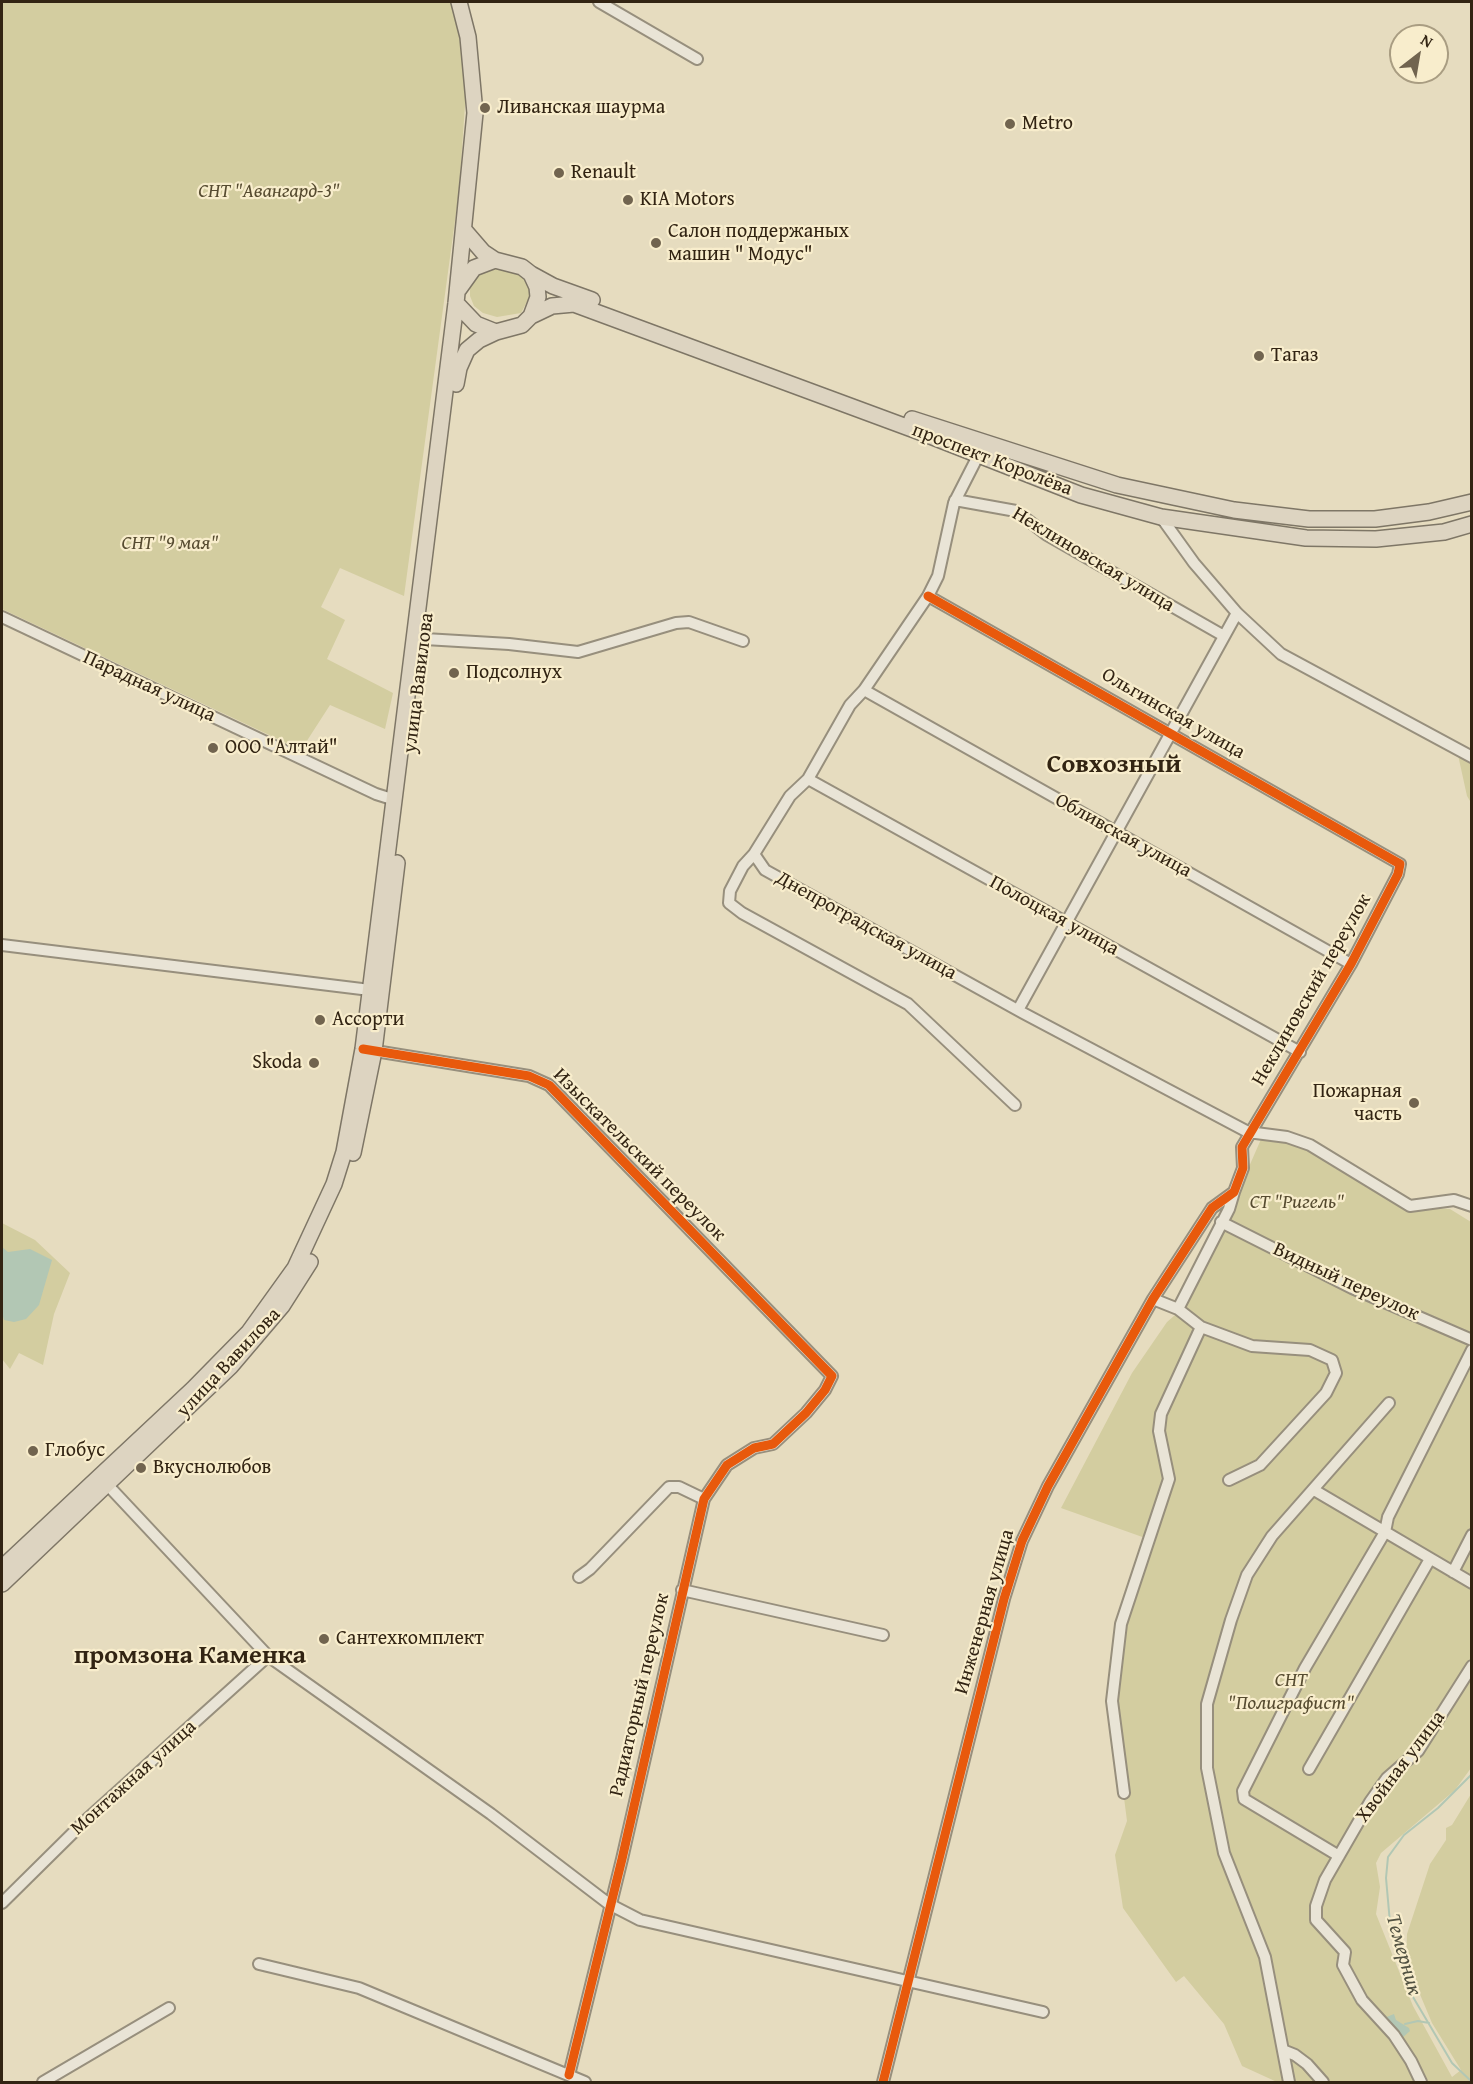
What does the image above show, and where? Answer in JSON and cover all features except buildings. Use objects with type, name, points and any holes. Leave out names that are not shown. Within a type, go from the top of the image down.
[{"type":"main road","name":"улица Вавилова","points":[[368,1050],[370,990],[457,297],[475,113],[468,37],[459,2]]},
{"type":"main road","points":[[464,230],[483,252],[495,260],[522,267],[531,274],[537,287],[538,297],[531,316]]},
{"type":"main road","points":[[495,260],[474,268],[457,297],[476,324],[496,332]]},
{"type":"main road","name":"проспект Королёва","points":[[531,274],[553,286],[925,423],[955,431],[1069,471],[1161,496],[1233,510],[1309,519],[1375,519],[1429,512],[1472,502]]},
{"type":"main road","name":"проспект Королёва","points":[[531,316],[552,306],[574,304],[773,376],[1081,495],[1161,517],[1306,538],[1376,539],[1444,532],[1472,524]]},
{"type":"main road","name":"улица Вавилова","points":[[2,1568],[231,1366],[282,1306],[304,1274],[343,1187],[359,1129],[459,368],[467,350],[479,340],[496,332],[522,325],[531,316]]},
{"type":"main road","name":"улица Вавилова","points":[[2,1584],[103,1479]]},
{"type":"street","points":[[599,2],[697,59]]},
{"type":"street","points":[[978,456],[955,500],[938,576],[928,596],[864,690],[850,705],[808,779],[790,796],[754,854],[742,866],[730,891],[729,903],[742,913],[908,1004],[1015,1105]]},
{"type":"street","name":"Неклиновская улица","points":[[955,500],[1016,512],[1047,535],[1224,636]]},
{"type":"street","points":[[1161,517],[1194,563],[1238,613],[1281,654],[1472,757]]},
{"type":"street","name":"Ольгинская улица","points":[[928,596],[1400,864]]},
{"type":"street","points":[[1018,1010],[1238,613]]},
{"type":"street","name":"Парадная улица","points":[[2,617],[376,794],[395,800]]},
{"type":"street","points":[[425,639],[509,644],[578,652],[676,623],[689,622],[743,642]]},
{"type":"street","name":"Обливская улица","points":[[864,690],[1351,964]]},
{"type":"street","name":"Полоцкая улица","points":[[808,779],[1300,1053]]},
{"type":"street","name":"Днепроградская улица","points":[[754,854],[765,870],[1018,1010],[1250,1132]]},
{"type":"street","name":"Неклиновский переулок","points":[[1250,1132],[1300,1053],[1351,964],[1398,874],[1400,864]]},
{"type":"street","points":[[2,945],[370,990]]},
{"type":"street","name":"Изыскательский переулок","points":[[368,1050],[529,1076],[549,1085],[832,1376]]},
{"type":"street","points":[[1178,1309],[1234,1192],[1243,1168],[1242,1147],[1250,1132],[1287,1137],[1310,1145],[1410,1206],[1454,1200],[1472,1206]]},
{"type":"street","name":"Инженерная улица","points":[[883,2082],[1004,1599],[1022,1541],[1048,1486],[1153,1299],[1212,1208],[1234,1192]]},
{"type":"street","name":"Видный переулок","points":[[1221,1222],[1352,1288],[1472,1340]]},
{"type":"street","points":[[1153,1299],[1178,1309],[1201,1327],[1252,1346],[1310,1350],[1332,1360],[1336,1373],[1326,1393],[1260,1465],[1229,1480]]},
{"type":"street","points":[[1124,1793],[1112,1701],[1120,1624],[1169,1479],[1159,1431],[1161,1414],[1201,1327]]},
{"type":"street","points":[[1339,1856],[1244,1799],[1243,1791],[1305,1668],[1385,1532],[1388,1517],[1472,1350]]},
{"type":"street","name":"Радиаторный переулок","points":[[569,2075],[609,1904],[622,1859],[704,1499],[727,1465],[754,1448],[773,1444],[806,1413],[825,1390],[832,1376]]},
{"type":"street","points":[[1289,2082],[1285,2051],[1265,1957],[1224,1853],[1207,1768],[1207,1704],[1231,1620],[1247,1575],[1272,1536],[1389,1403]]},
{"type":"street","points":[[103,1479],[268,1656],[491,1814],[609,1904],[640,1920],[907,1979],[1043,2012]]},
{"type":"street","points":[[579,1577],[590,1569],[669,1487],[679,1487],[704,1499]]},
{"type":"street","points":[[1314,1490],[1472,1583]]},
{"type":"street","points":[[1453,1572],[1472,1535]]},
{"type":"street","points":[[1309,1769],[1430,1559]]},
{"type":"street","name":"Радиаторный переулок","points":[[682,1590],[883,1635]]},
{"type":"street","name":"Монтажная улица","points":[[2,1903],[84,1822],[268,1656]]},
{"type":"street","name":"Хвойная улица","points":[[1421,2082],[1394,2035],[1362,2000],[1343,1965],[1345,1952],[1316,1920],[1316,1906],[1325,1881],[1370,1802],[1387,1778],[1418,1751],[1472,1666]]},
{"type":"street","points":[[259,1964],[359,1988],[584,2082]]},
{"type":"street","points":[[43,2082],[169,2008]]},
{"type":"street","points":[[1285,2051],[1307,2064],[1323,2082]]},
{"type":"green space","points":[[2,2],[453,2],[461,30],[466,91],[459,191],[404,596],[340,568],[321,607],[345,620],[327,659],[393,693],[385,729],[330,705],[301,750],[2,609]]},
{"type":"green space","points":[[493,267],[517,271],[528,281],[531,294],[521,313],[497,317],[483,313],[474,306],[470,296],[470,286],[477,274]]},
{"type":"green space","points":[[1458,755],[1471,763],[1470,801],[1467,796]]},
{"type":"green space","name":"СНТ \"Полиграфист\"","points":[[1262,1137],[1310,1148],[1410,1206],[1450,1209],[1471,1222],[1471,1768],[1455,1790],[1381,1853],[1376,1863],[1380,1887],[1376,1914],[1413,2006],[1452,2077],[1461,2070],[1432,2023],[1406,1961],[1407,1934],[1430,1864],[1446,1840],[1446,1828],[1452,1825],[1471,1794],[1471,2082],[1277,2082],[1242,2066],[1224,2024],[1184,1976],[1176,1982],[1123,1908],[1115,1855],[1127,1821],[1111,1697],[1115,1645],[1148,1539],[1061,1508],[1132,1373],[1167,1322],[1182,1309],[1223,1226]]},
{"type":"green space","points":[[2,1223],[35,1240],[70,1273],[54,1314],[43,1365],[19,1353],[10,1369],[2,1359]]},
{"type":"shaded area","points":[[2,1247],[8,1252],[30,1249],[52,1260],[39,1305],[26,1319],[14,1322],[4,1320],[2,1313]]},
{"type":"shaded area","points":[[1394,2014],[1396,2020],[1410,2031],[1402,2038],[1384,2018]]},
{"type":"waterway","name":"Темерник","points":[[1472,1774],[1438,1808],[1404,1835],[1388,1857],[1386,1878],[1390,1923],[1413,1997],[1452,2063],[1472,2082]]},
{"type":"waterway","points":[[1405,2024],[1418,2021],[1429,2023]]},
{"type":"cycle path","points":[[883,2082],[1004,1599],[1022,1541],[1048,1486],[1153,1299],[1212,1208],[1234,1192],[1243,1168],[1242,1147],[1351,964],[1398,874],[1400,864],[928,596]]},
{"type":"cycle path","points":[[363,1049],[529,1076],[549,1085],[832,1376],[825,1390],[806,1413],[773,1444],[754,1448],[727,1465],[704,1499],[622,1859],[569,2075]]},
{"type":"place","name":"Ливанская шаурма","points":[[485,108]]},
{"type":"place","name":"Metro","points":[[1010,124]]},
{"type":"place","name":"Renault","points":[[559,173]]},
{"type":"place","name":"KIA Motors","points":[[628,200]]},
{"type":"place","name":"Салон поддержаных машин \" Модус\"","points":[[656,243]]},
{"type":"place","name":"Тагаз","points":[[1259,356]]},
{"type":"place","name":"Подсолнух","points":[[454,673]]},
{"type":"place","name":"ООО \"Алтай\"","points":[[213,748]]},
{"type":"place","name":"Ассорти","points":[[320,1020]]},
{"type":"place","name":"Skoda","points":[[314,1063]]},
{"type":"place","name":"Пожарная часть","points":[[1414,1103]]},
{"type":"place","name":"Глобус","points":[[33,1451]]},
{"type":"place","name":"Вкуснолюбов","points":[[141,1468]]},
{"type":"place","name":"Сантехкомплект","points":[[324,1639]]},
{"type":"district","name":"Совхозный","points":[[1114,765]]},
{"type":"district","name":"промзона Каменка","points":[[190,1656]]},
{"type":"park label","name":"СНТ \"Авангард-3\"","points":[[269,192]]},
{"type":"park label","name":"СНТ \"9 мая\"","points":[[170,544]]},
{"type":"park label","name":"СТ \"Ригель\"","points":[[1297,1203]]}]
